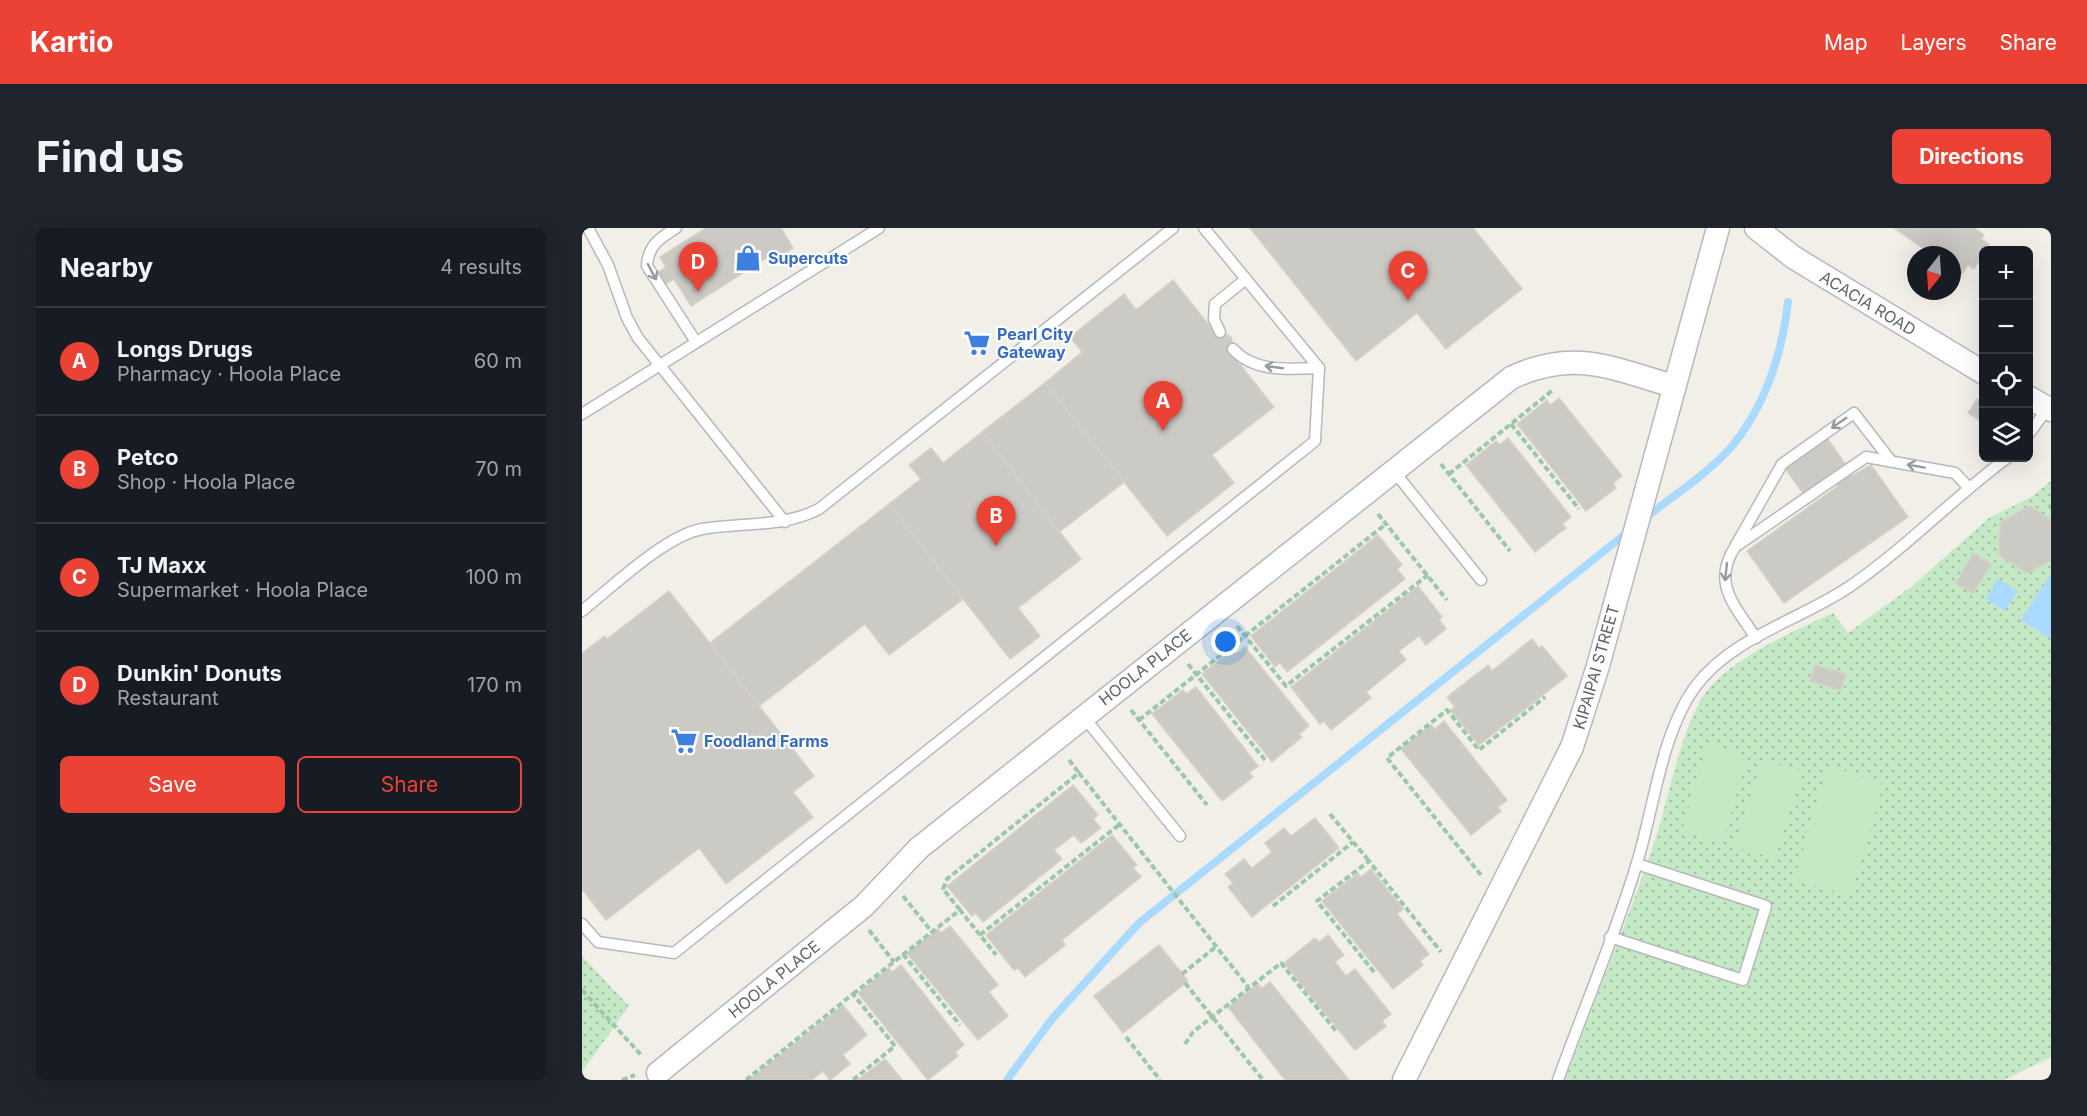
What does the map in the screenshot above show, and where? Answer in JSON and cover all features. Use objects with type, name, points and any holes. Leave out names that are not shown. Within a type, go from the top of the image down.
[{"type":"street","name":"KIPAIPAI STREET","points":[[1404,1080],[1572,747],[1598,666],[1628,549],[1718,228]]},
{"type":"street","name":"ACACIA ROAD","points":[[1755,228],[1793,257],[1979,371]]},
{"type":"street","name":"HOOLA PLACE","points":[[658,1073],[855,914],[919,848],[1511,378],[1550,363],[1570,362],[1600,365],[1673,386]]},
{"type":"lane","points":[[588,228],[608,265],[627,318],[638,338],[785,522]]},
{"type":"lane","points":[[676,228],[657,240],[650,250],[647,266],[696,342]]},
{"type":"lane","points":[[582,414],[879,228]]},
{"type":"lane","points":[[582,611],[668,543],[700,529],[785,522],[819,509],[1173,228]]},
{"type":"lane","points":[[582,924],[598,942],[674,953],[1315,441],[1319,368],[1204,228]]},
{"type":"lane","points":[[1220,332],[1214,319],[1215,304],[1246,279]]},
{"type":"lane","points":[[1233,349],[1258,365],[1285,369],[1319,368]]},
{"type":"lane","points":[[2033,424],[2042,405]]},
{"type":"lane","points":[[1756,638],[1726,590],[1725,566],[1782,464],[1854,413],[1891,461]]},
{"type":"lane","points":[[1735,547],[1866,457],[1955,473],[1968,487]]},
{"type":"lane","points":[[1558,1080],[1637,864],[1673,728],[1683,707],[1708,673],[1756,638],[1849,587],[1890,557],[1968,487],[2002,462]]},
{"type":"lane","points":[[1393,470],[1481,580]]},
{"type":"lane","points":[[1083,716],[1180,836]]},
{"type":"lane","points":[[1610,937],[1743,980],[1766,906],[1637,864]]},
{"type":"path","points":[[1449,474],[1556,388]]},
{"type":"path","points":[[1511,424],[1579,509]]},
{"type":"path","points":[[1435,456],[1510,551]]},
{"type":"path","points":[[1371,505],[1448,600]]},
{"type":"path","points":[[1139,720],[1386,524]]},
{"type":"path","points":[[1230,617],[1286,686],[1428,575]]},
{"type":"path","points":[[1182,656],[1264,760]]},
{"type":"path","points":[[1486,881],[1387,758],[1447,710],[1479,750],[1545,697]]},
{"type":"path","points":[[1125,702],[1207,805]]},
{"type":"path","points":[[1063,752],[1249,988]]},
{"type":"path","points":[[996,955],[944,889],[947,879],[1079,773]]},
{"type":"path","points":[[1330,814],[1448,961]]},
{"type":"path","points":[[980,935],[1120,824]]},
{"type":"path","points":[[1273,906],[1353,842]]},
{"type":"path","points":[[1368,861],[1317,901],[1374,972]]},
{"type":"path","points":[[746,1080],[960,910]]},
{"type":"path","points":[[922,919],[932,932]]},
{"type":"path","points":[[868,929],[894,962]]},
{"type":"path","points":[[1182,974],[1217,946]]},
{"type":"path","points":[[903,954],[960,1025]]},
{"type":"path","points":[[1185,1044],[1193,1032],[1281,963],[1336,1031]]},
{"type":"path","points":[[1185,983],[1263,1080]]},
{"type":"path","points":[[582,990],[658,1073]]},
{"type":"path","points":[[853,994],[895,1046],[853,1080]]},
{"type":"path","points":[[1126,1037],[1161,1080]]},
{"type":"green space","points":[[2051,481],[2051,1057],[2004,1080],[1565,1080],[1653,846],[1689,724],[1706,692],[1732,667],[1748,656],[1833,613],[1848,633],[1911,587],[1989,518],[2031,497]]},
{"type":"green space","points":[[1708,744],[1748,756],[1722,843],[1682,830]]},
{"type":"green space","points":[[1762,760],[1802,772],[1775,859],[1735,847]]},
{"type":"green space","points":[[1828,766],[1884,783],[1850,896],[1794,879]]},
{"type":"green space","points":[[582,956],[629,1006],[582,1072]]},
{"type":"water","points":[[2051,573],[2051,639],[2021,620]]},
{"type":"water","points":[[1998,579],[2018,591],[2005,611],[1986,599]]},
{"type":"building","points":[[706,228],[781,228],[793,248],[776,259],[773,254],[691,306],[674,279],[661,287],[654,275],[666,267],[660,257]]},
{"type":"building","points":[[1250,228],[1473,228],[1522,289],[1446,349],[1417,313],[1356,361]]},
{"type":"building","points":[[1894,228],[1974,228],[1984,235],[1981,239],[1989,244],[1979,246],[1979,261],[1974,269],[1968,265],[1962,274],[1961,246],[1920,246]]},
{"type":"building","points":[[1173,280],[1216,334],[1223,333],[1231,337],[1233,345],[1230,352],[1274,407],[1212,455],[1234,483],[1167,536],[1045,383],[1082,352],[1070,337],[1124,294],[1136,310]]},
{"type":"building","points":[[1045,383],[1124,482],[1059,532],[982,432]]},
{"type":"building","points":[[1559,398],[1622,476],[1613,483],[1616,488],[1586,511],[1517,424],[1547,400],[1550,405]]},
{"type":"building","points":[[1977,399],[1979,400],[1979,420],[1968,413]]},
{"type":"building","points":[[982,432],[1081,559],[1018,608],[1040,636],[1010,659],[889,504],[921,479],[909,465],[931,448],[943,463]]},
{"type":"building","points":[[1508,438],[1571,517],[1562,524],[1566,528],[1535,552],[1466,465],[1496,441],[1499,445]]},
{"type":"building","points":[[1827,438],[1846,465],[1804,495],[1785,468]]},
{"type":"building","points":[[1871,465],[1908,517],[1784,603],[1747,551],[1838,486],[1836,483],[1850,473],[1852,476]]},
{"type":"building","points":[[889,504],[963,599],[889,655],[865,624],[759,706],[710,643]]},
{"type":"building","points":[[2030,506],[2051,520],[2051,561],[2027,573],[1999,555],[2000,522]]},
{"type":"building","points":[[1378,535],[1402,565],[1397,569],[1405,579],[1287,672],[1280,663],[1275,667],[1251,636]]},
{"type":"building","points":[[1973,553],[1991,564],[1973,593],[1956,583]]},
{"type":"building","points":[[1418,586],[1442,617],[1439,620],[1446,629],[1426,645],[1419,636],[1399,651],[1406,660],[1366,692],[1371,698],[1331,730],[1324,721],[1320,724],[1291,687]]},
{"type":"building","name":"Foodland Farms","points":[[669,591],[814,776],[793,792],[813,817],[726,884],[699,848],[606,920],[582,889],[582,653],[605,636],[607,639]]},
{"type":"building","points":[[1532,639],[1539,648],[1542,646],[1567,676],[1479,745],[1450,710],[1455,707],[1447,697],[1488,665],[1492,671]]},
{"type":"building","points":[[1245,647],[1309,726],[1299,734],[1302,737],[1272,762],[1202,674],[1233,650],[1236,654]]},
{"type":"building","points":[[1815,665],[1846,674],[1841,690],[1810,681]]},
{"type":"building","points":[[1196,687],[1258,766],[1249,773],[1253,777],[1222,801],[1152,714],[1183,690],[1186,694]]},
{"type":"building","points":[[1444,721],[1507,800],[1498,807],[1501,811],[1471,835],[1401,749],[1431,725],[1435,729]]},
{"type":"building","points":[[1073,785],[1098,815],[1093,819],[1101,828],[1081,843],[1074,835],[1054,850],[1062,859],[983,922],[975,913],[972,916],[947,886]]},
{"type":"building","points":[[1315,818],[1339,848],[1252,917],[1228,887],[1233,883],[1225,874],[1244,859],[1252,868],[1272,852],[1265,843],[1284,828],[1291,836]]},
{"type":"building","points":[[1112,835],[1137,865],[1133,868],[1141,877],[1062,940],[1065,945],[1025,977],[1018,968],[1014,970],[986,935]]},
{"type":"building","points":[[1371,869],[1403,909],[1397,914],[1429,954],[1420,961],[1423,965],[1393,989],[1322,901],[1358,873],[1361,877]]},
{"type":"building","points":[[950,926],[998,985],[989,992],[1008,1016],[978,1040],[907,953],[938,929],[941,933]]},
{"type":"building","points":[[1328,935],[1344,955],[1335,962],[1346,976],[1355,969],[1391,1014],[1382,1021],[1386,1026],[1355,1050],[1284,963],[1315,938],[1319,942]]},
{"type":"building","points":[[1159,945],[1188,981],[1123,1033],[1094,996]]},
{"type":"building","points":[[901,965],[964,1045],[955,1052],[958,1056],[928,1080],[858,993],[889,968],[892,972]]},
{"type":"building","points":[[1270,982],[1349,1080],[1285,1080],[1228,1007],[1258,984],[1262,988]]},
{"type":"building","points":[[843,1005],[867,1035],[843,1055],[850,1064],[830,1080],[823,1071],[812,1080],[749,1080]]},
{"type":"building","points":[[885,1059],[902,1080],[858,1080]]},
{"type":"waterway","points":[[1645,518],[1713,465],[1745,429],[1771,377],[1782,340],[1788,302]]},
{"type":"waterway","points":[[1007,1080],[1052,1019],[1139,923],[1629,531]]},
{"type":"place","name":"Supercuts","points":[[748,258]]},
{"type":"place","name":"Dunkin' Donuts","points":[[698,292]]},
{"type":"place","name":"TJ Maxx","points":[[1408,301]]},
{"type":"place","name":"Pearl City Gateway","points":[[977,343]]},
{"type":"place","name":"Longs Drugs","points":[[1163,431]]},
{"type":"place","name":"Petco","points":[[996,546]]},
{"type":"place","name":"Foodland Farms","points":[[684,741]]}]
